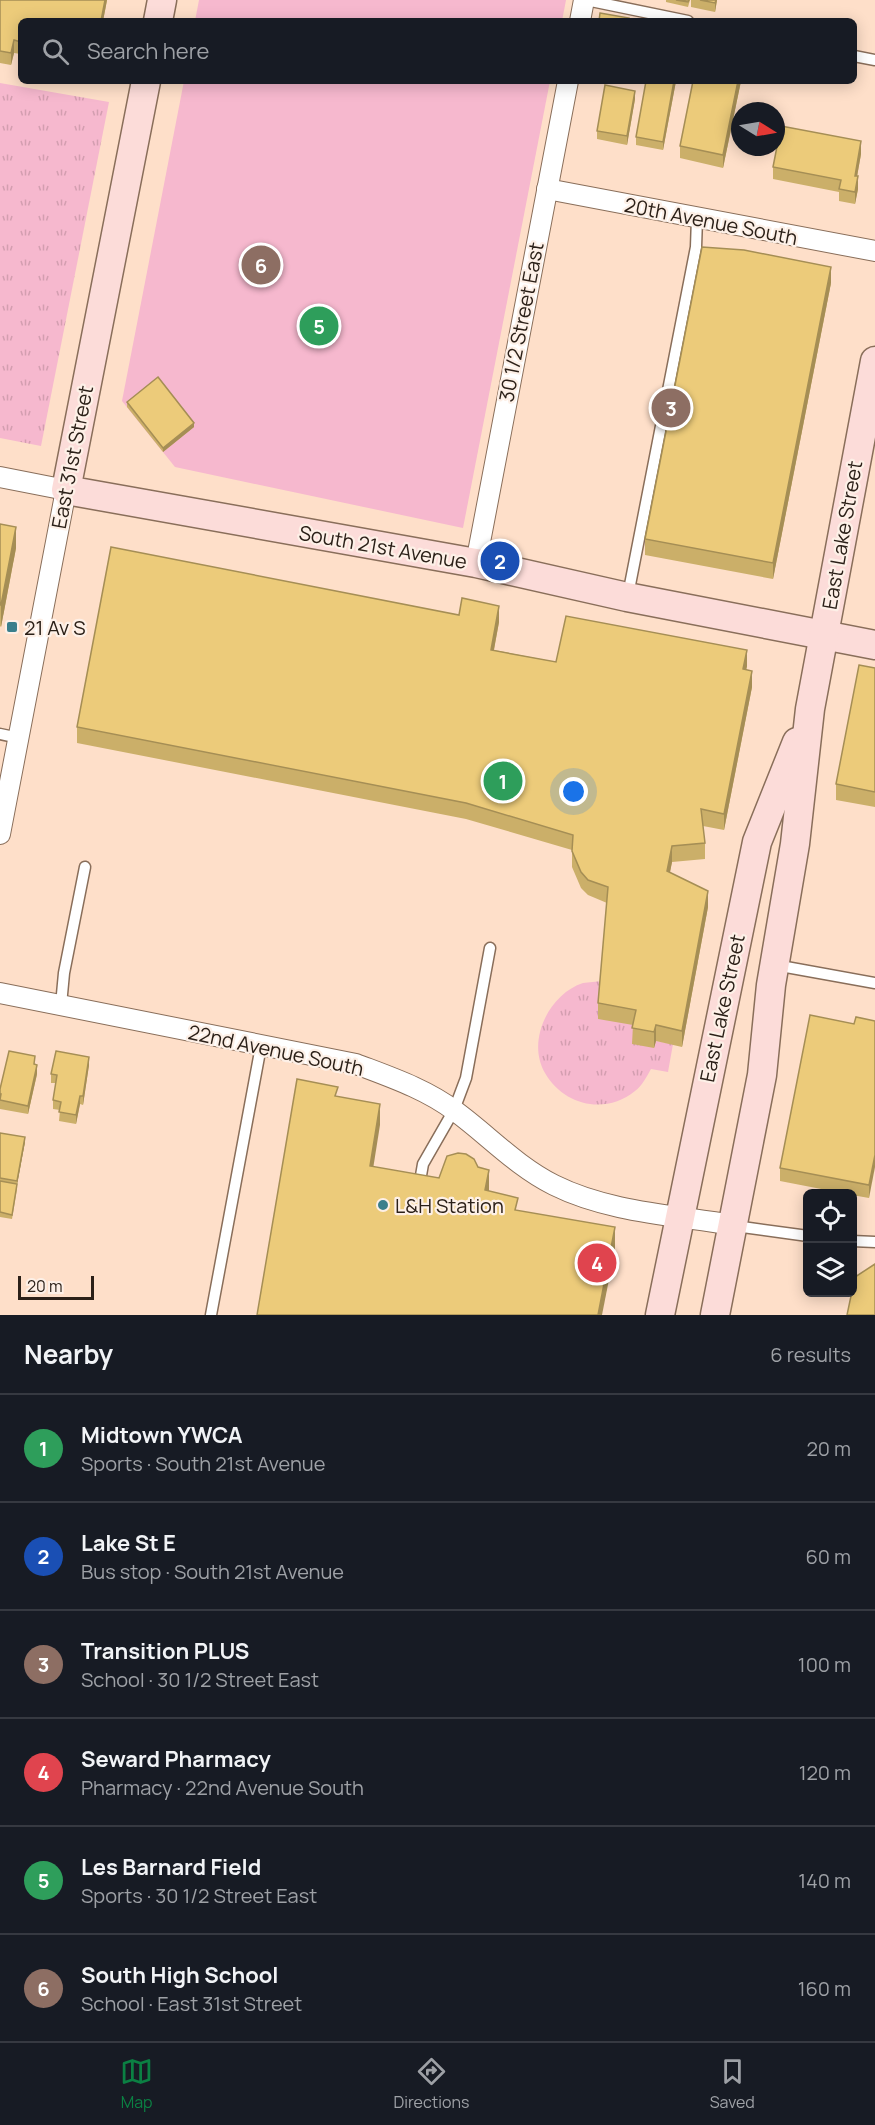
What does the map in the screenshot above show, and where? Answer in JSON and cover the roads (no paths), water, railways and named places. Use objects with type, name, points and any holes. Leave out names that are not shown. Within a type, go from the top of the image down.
[{"type":"main road","points":[[159,18],[162,0]]},
{"type":"main road","name":"East 31st Street","points":[[66,490],[145,84]]},
{"type":"main road","name":"East Lake Street","points":[[715,1315],[762,1075],[775,965],[795,844],[810,709],[875,361]]},
{"type":"main road","name":"South 21st Avenue","points":[[66,490],[476,563],[627,597],[875,645]]},
{"type":"main road","name":"East Lake Street","points":[[660,1315],[757,842],[810,709]]},
{"type":"street","points":[[581,18],[585,0]]},
{"type":"street","name":"30 1/2 Street East","points":[[476,563],[567,84]]},
{"type":"street","name":"20th Avenue South","points":[[547,189],[875,251]]},
{"type":"street","points":[[0,477],[66,490]]},
{"type":"street","name":"East 31st Street","points":[[0,834],[10,736],[66,490]]},
{"type":"street","name":"22nd Avenue South","points":[[0,993],[356,1064],[410,1084],[454,1110],[516,1162],[553,1185],[591,1200],[732,1225]]},
{"type":"lane","points":[[585,0],[672,18]]},
{"type":"lane","points":[[857,57],[875,60]]},
{"type":"lane","points":[[627,597],[696,247],[697,218]]},
{"type":"lane","points":[[61,1005],[64,973],[85,867]]},
{"type":"lane","points":[[417,1196],[423,1164],[454,1110],[466,1078],[490,948]]},
{"type":"lane","points":[[775,965],[875,983]]},
{"type":"lane","points":[[211,1315],[261,1046]]},
{"type":"lane","points":[[732,1225],[803,1235]]},
{"type":"lane","points":[[857,1241],[875,1242]]},
{"type":"place","name":"South High School","points":[[261,265]]},
{"type":"place","name":"Les Barnard Field","points":[[319,326]]},
{"type":"place","name":"Transition PLUS","points":[[671,408]]},
{"type":"place","name":"Lake St E","points":[[500,561]]},
{"type":"place","name":"21 Av S","points":[[12,627]]},
{"type":"place","name":"Midtown YWCA","points":[[503,781]]},
{"type":"place","name":"L&H Station","points":[[383,1205]]},
{"type":"place","name":"Seward Pharmacy","points":[[597,1263]]}]
